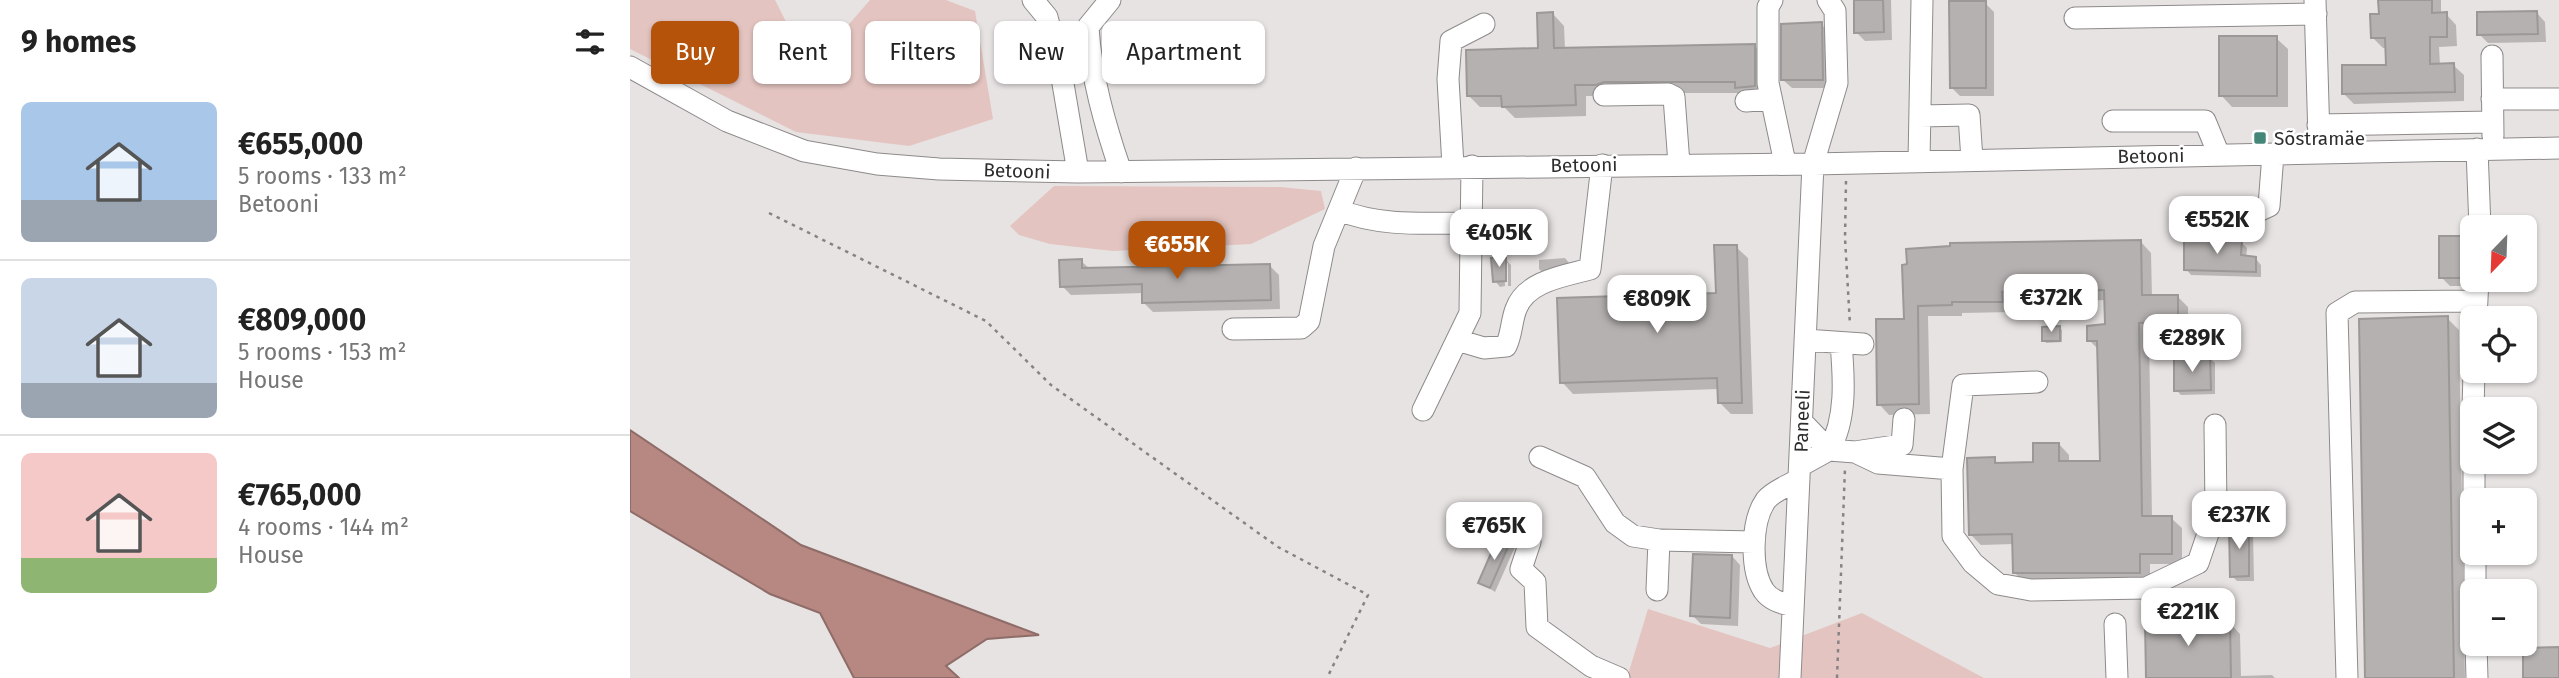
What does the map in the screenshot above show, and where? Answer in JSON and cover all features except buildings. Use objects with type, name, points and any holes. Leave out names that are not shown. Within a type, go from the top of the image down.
[{"type":"street","points":[[1033,0],[1048,17],[1061,72],[1078,172]]},
{"type":"street","points":[[1110,0],[1088,27],[1090,55],[1108,132],[1121,172]]},
{"type":"street","points":[[1772,0],[1768,8],[1768,83],[1785,163]]},
{"type":"street","name":"Paneeli","points":[[1790,678],[1813,164],[1837,83],[1835,11],[1828,0]]},
{"type":"street","points":[[1919,161],[1922,0]]},
{"type":"street","points":[[2076,18],[2315,7],[2319,152]]},
{"type":"street","points":[[1423,410],[1470,313],[1471,223],[1448,79],[1451,41],[1484,24]]},
{"type":"street","points":[[2481,215],[2485,149],[2492,122],[2492,57]]},
{"type":"street","name":"Betooni","points":[[630,67],[727,121],[804,151],[877,164],[939,169],[1121,172],[1813,164],[2559,148]]},
{"type":"street","points":[[1604,95],[1668,94],[1674,97],[1679,164]]},
{"type":"street","points":[[1746,101],[1771,99]]},
{"type":"street","points":[[2492,99],[2559,99]]},
{"type":"street","points":[[1920,116],[1969,115],[1972,160]]},
{"type":"street","points":[[2113,121],[2205,121],[2219,155]]},
{"type":"street","points":[[2318,125],[2492,122]]},
{"type":"street","points":[[2185,211],[2258,211],[2269,205],[2273,154]]},
{"type":"street","points":[[1457,340],[1484,348],[1506,346],[1516,309],[1527,292],[1553,278],[1590,270],[1602,165]]},
{"type":"street","points":[[1233,329],[1301,328],[1309,321],[1324,246],[1356,168]]},
{"type":"street","points":[[1339,210],[1356,217],[1388,222],[1471,223]]},
{"type":"street","points":[[2347,678],[2337,313],[2355,302],[2460,309]]},
{"type":"street","points":[[1805,340],[1863,344]]},
{"type":"street","points":[[1793,606],[1778,603],[1765,593],[1756,572],[1754,542],[1757,524],[1767,499],[1829,450],[1837,436],[1843,370],[1841,343]]},
{"type":"street","points":[[2037,382],[1963,385],[1952,469],[1953,536],[1973,563],[1998,584],[2031,590],[2146,587],[2198,563],[2216,509],[2215,425]]},
{"type":"street","points":[[1802,422],[1829,450],[1855,452],[1902,444],[1904,419]]},
{"type":"street","points":[[1855,452],[1878,463],[1952,469]]},
{"type":"street","points":[[1540,457],[1585,477],[1615,523],[1633,536],[1659,540],[1754,542]]},
{"type":"street","points":[[1657,590],[1659,540]]},
{"type":"street","points":[[1530,542],[1521,569],[1535,582],[1537,627],[1591,666],[1619,678]]},
{"type":"street","points":[[2115,624],[2117,678]]},
{"type":"street","points":[[2476,656],[2477,678]]},
{"type":"path","points":[[769,213],[986,321],[1063,393],[1278,547],[1368,595],[1327,678]]},
{"type":"shaded area","points":[[630,0],[775,0],[786,21],[753,21],[753,84],[851,84],[851,22],[870,0],[946,0],[975,11],[977,21],[865,21],[865,84],[980,84],[980,41],[993,119],[909,146],[796,132],[700,84],[739,84],[739,21],[651,21],[651,60],[630,49]]},
{"type":"shaded area","points":[[1054,186],[1280,187],[1321,191],[1325,209],[1251,244],[1113,251],[1050,244],[1019,235],[1010,226]]},
{"type":"shaded area","points":[[630,430],[801,545],[1039,635],[987,639],[946,666],[959,678],[854,678],[820,613],[770,594],[630,511]]},
{"type":"shaded area","points":[[1648,609],[1770,648],[1862,613],[1984,678],[1627,678]]},
{"type":"place","name":"Sõstramäe","points":[[2260,138]]}]
